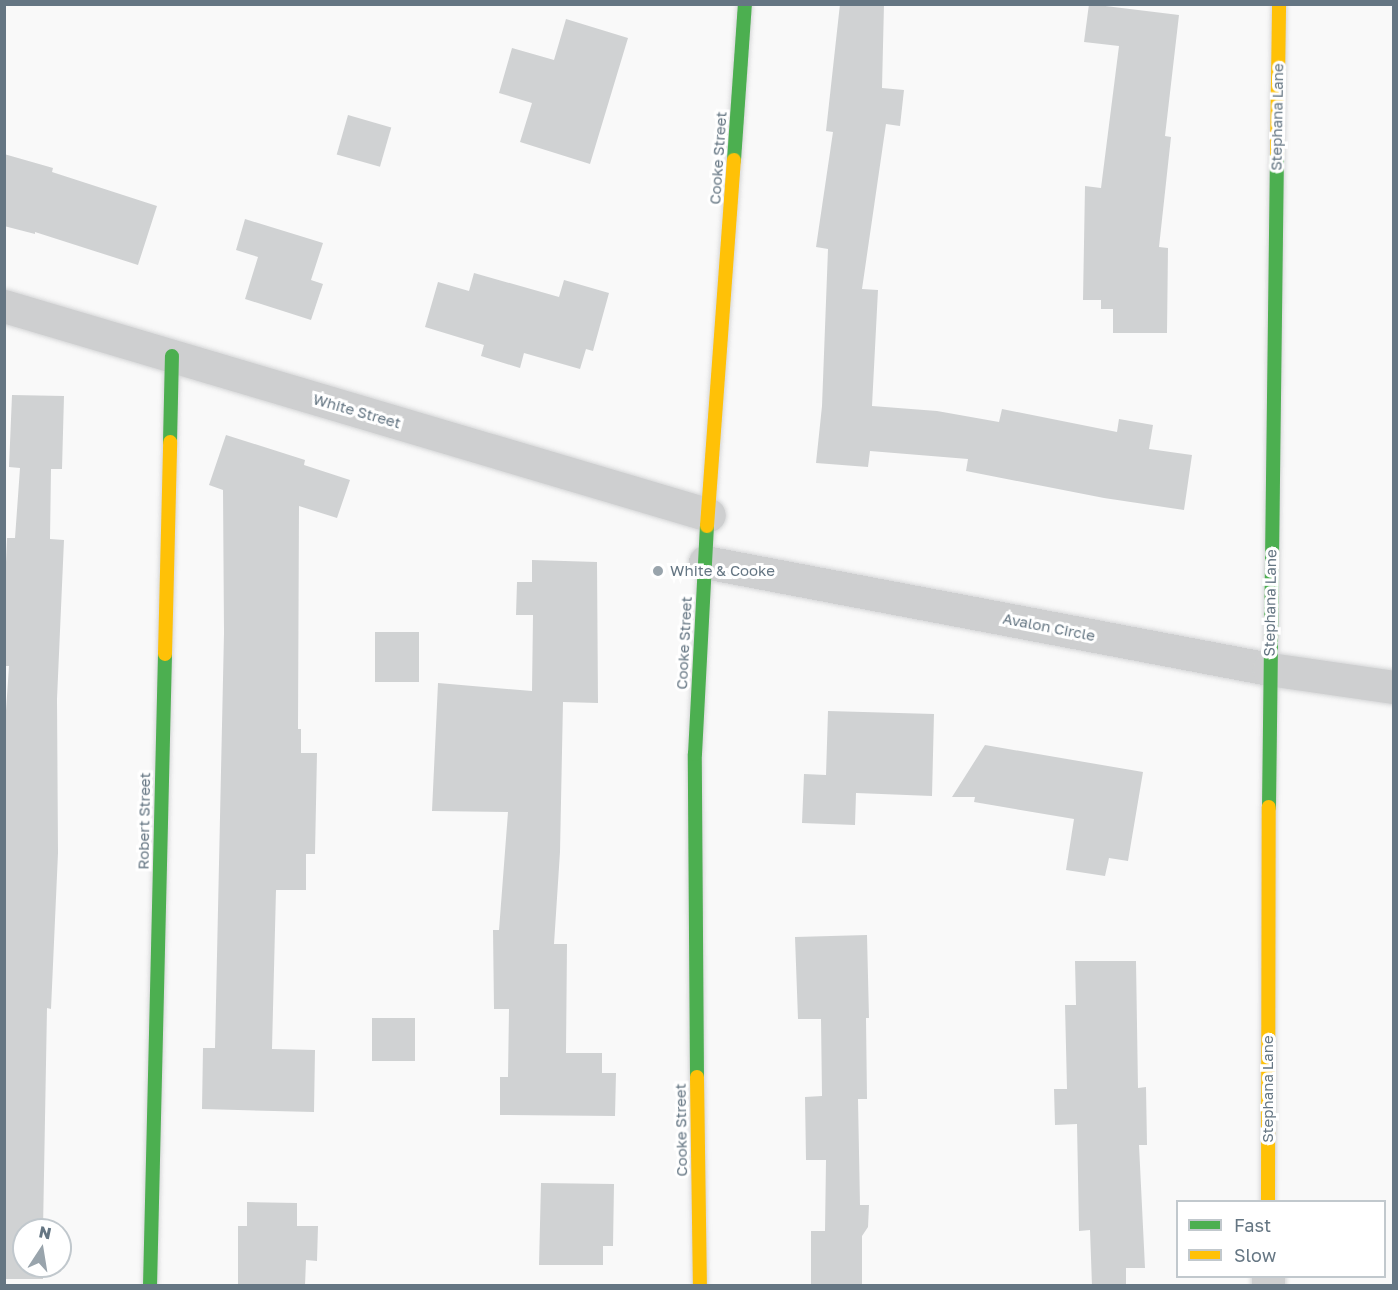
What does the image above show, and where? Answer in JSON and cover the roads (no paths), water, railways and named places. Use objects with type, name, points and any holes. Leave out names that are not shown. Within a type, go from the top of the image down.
[{"type":"street","name":"Cooke Street","points":[[700,1286],[694,831],[700,629],[745,4]]},
{"type":"street","name":"Stephana Lane","points":[[1268,1200],[1269,669],[1279,4]]},
{"type":"street","name":"White Street","points":[[4,306],[709,515]]},
{"type":"street","name":"Robert Street","points":[[150,1286],[172,356]]},
{"type":"street","name":"Avalon Circle","points":[[705,562],[1269,669],[1394,687]]},
{"type":"place","name":"White & Cooke","points":[[658,571]]}]
